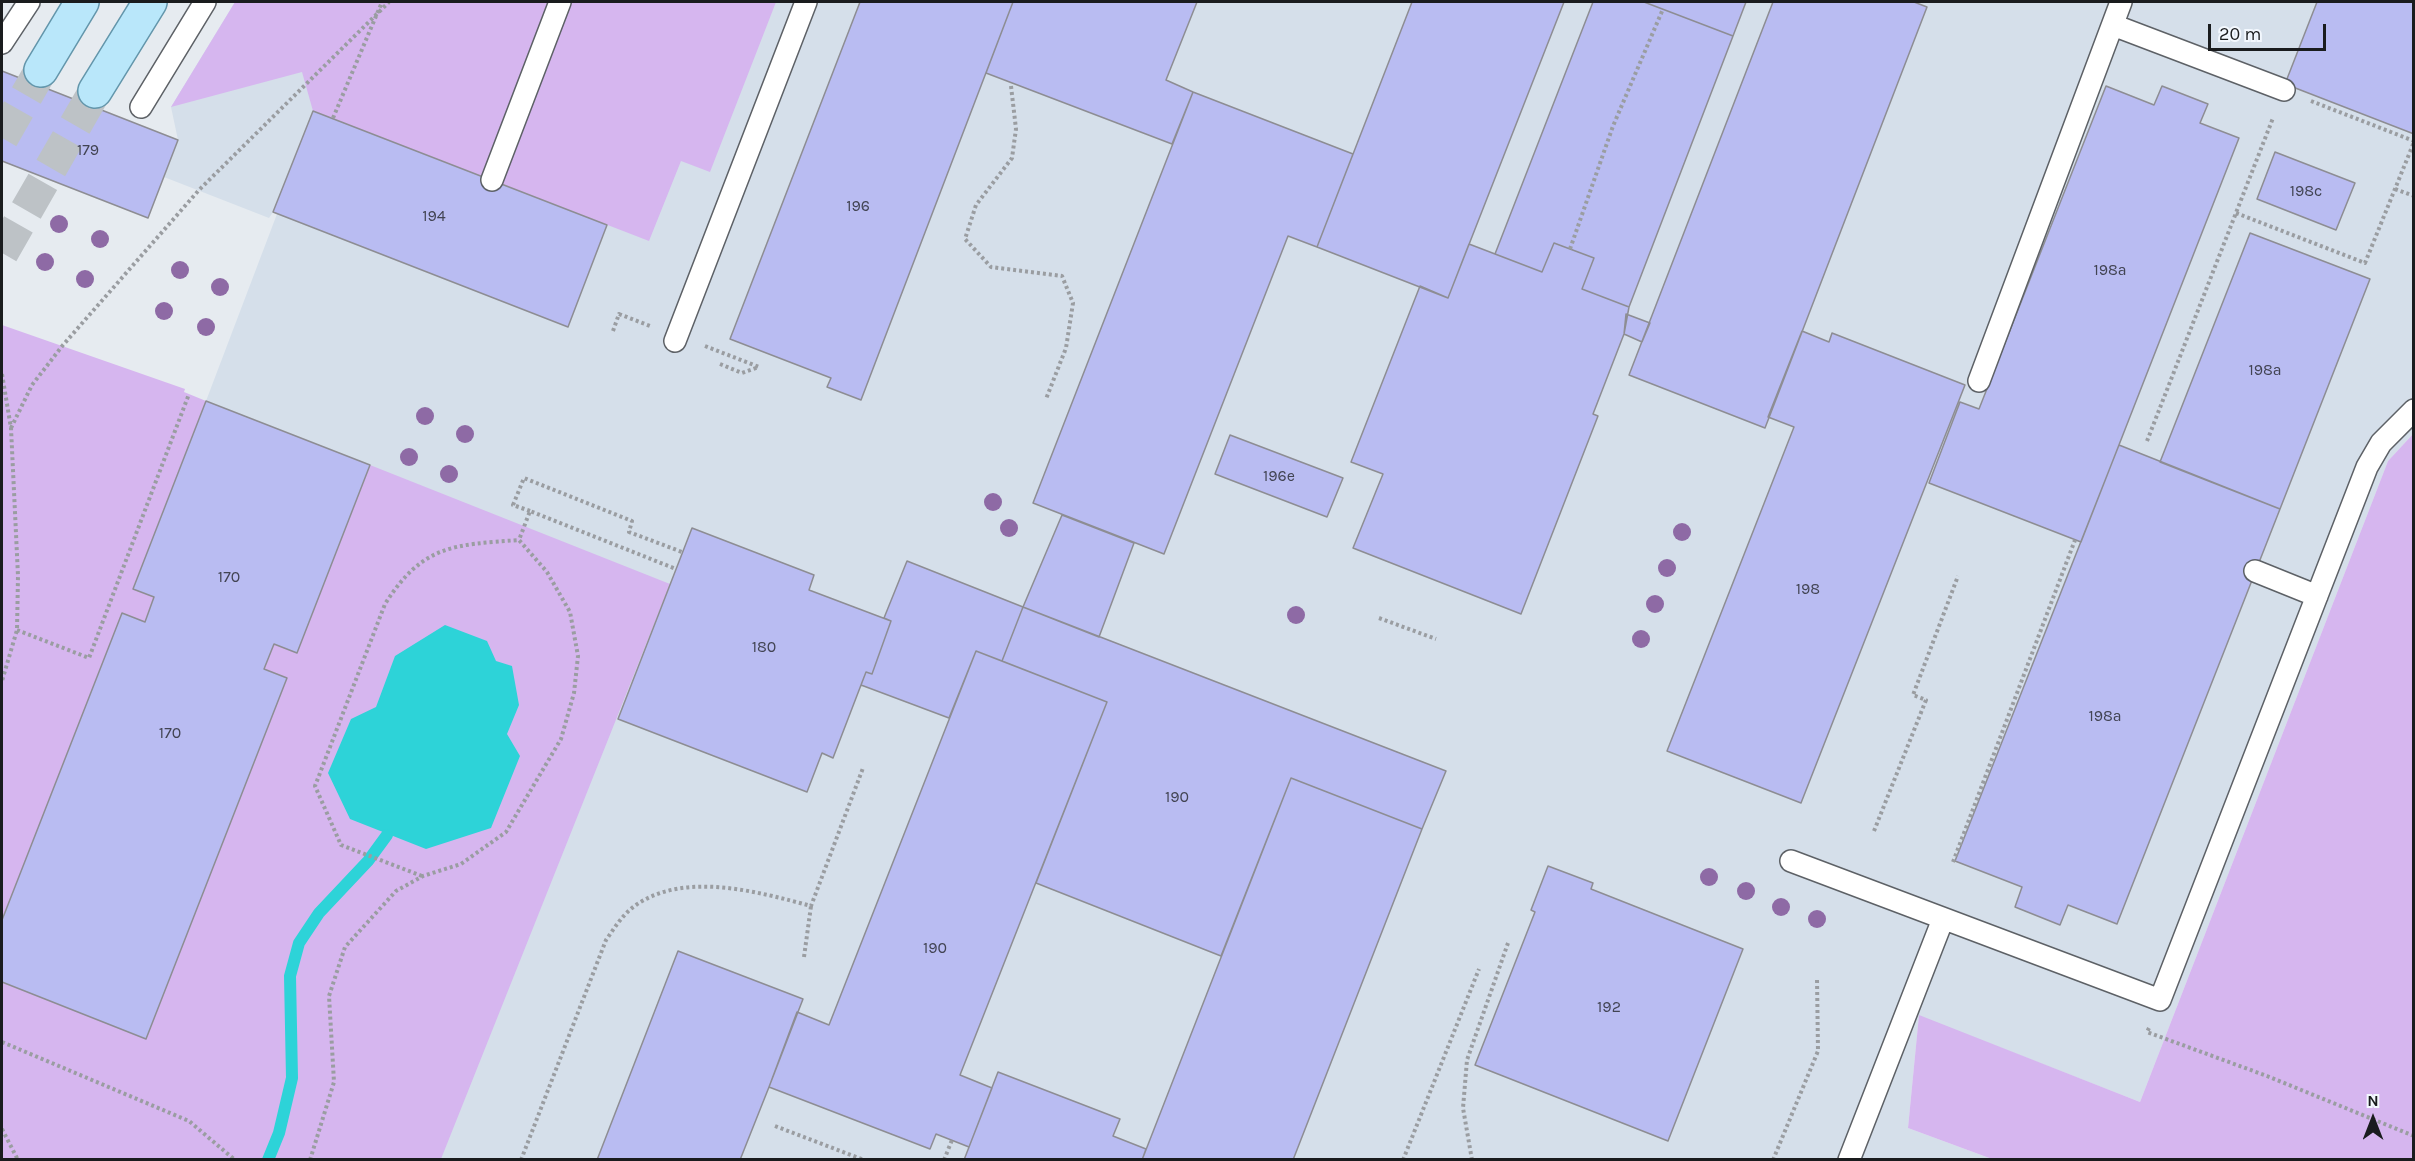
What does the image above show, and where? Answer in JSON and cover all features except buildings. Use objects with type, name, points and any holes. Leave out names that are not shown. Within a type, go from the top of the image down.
[{"type":"main road","points":[[41,70],[82,2]]},
{"type":"main road","points":[[95,91],[150,2]]},
{"type":"lane","points":[[2,44],[29,2]]},
{"type":"lane","points":[[141,107],[205,2]]},
{"type":"lane","points":[[492,180],[560,2]]},
{"type":"lane","points":[[675,341],[806,2]]},
{"type":"lane","points":[[1979,381],[2121,2]]},
{"type":"lane","points":[[2113,25],[2283,90]]},
{"type":"lane","points":[[1791,861],[2160,1000],[2367,467],[2381,443],[2414,410]]},
{"type":"lane","points":[[2255,571],[2317,596]]},
{"type":"lane","points":[[1849,1160],[1943,919]]},
{"type":"path","points":[[333,118],[382,2]]},
{"type":"path","points":[[11,428],[32,385],[63,345],[192,199],[389,2]]},
{"type":"path","points":[[1570,249],[1613,126],[1664,9]]},
{"type":"path","points":[[1011,86],[1016,129],[1012,158],[976,205],[965,239],[990,267],[1062,276],[1072,303],[1071,314],[1066,348],[1046,399]]},
{"type":"path","points":[[2147,441],[2283,90],[2414,142],[2365,262],[2236,213]]},
{"type":"path","points":[[2395,189],[2414,196]]},
{"type":"path","points":[[613,330],[619,314]]},
{"type":"path","points":[[720,364],[742,373],[759,367]]},
{"type":"path","points":[[2,374],[11,428],[18,576],[17,630],[2,681]]},
{"type":"path","points":[[17,630],[89,658],[189,394]]},
{"type":"path","points":[[676,569],[513,505],[524,478],[632,521],[628,532],[682,552]]},
{"type":"path","points":[[519,540],[530,511]]},
{"type":"path","points":[[423,876],[341,845],[315,786],[385,604],[409,572],[433,554],[457,545],[519,540]]},
{"type":"path","points":[[310,1160],[334,1082],[329,996],[345,947],[396,891],[423,876],[461,864],[506,832],[561,739],[574,693],[578,656],[570,612],[547,572],[519,540]]},
{"type":"path","points":[[1953,862],[2075,540]]},
{"type":"path","points":[[1874,831],[1926,700],[1912,695],[1958,576]]},
{"type":"path","points":[[1379,618],[1436,639]]},
{"type":"path","points":[[804,957],[811,906],[863,768]]},
{"type":"path","points":[[521,1160],[606,940],[619,920],[637,904],[673,889],[713,886],[763,893],[811,906]]},
{"type":"path","points":[[1472,1160],[1463,1108],[1467,1060],[1508,943]]},
{"type":"path","points":[[1403,1160],[1479,969]]},
{"type":"path","points":[[1773,1160],[1818,1051],[1817,978]]},
{"type":"path","points":[[2,1042],[189,1121],[235,1160]]},
{"type":"path","points":[[2177,1043],[2375,1118],[2414,1136]]},
{"type":"path","points":[[775,1126],[864,1160]]},
{"type":"path","points":[[2,1129],[18,1160]]},
{"type":"path","points":[[944,1160],[952,1140]]},
{"type":"shaded area","points":[[235,2],[2413,2],[2413,434],[2388,461],[2140,1102],[1919,1016],[1908,1128],[1992,1159],[258,1159],[2,1021],[2,716],[206,401],[277,214],[273,212],[269,218],[164,177],[178,140],[171,107]]},
{"type":"shaded area","points":[[235,2],[776,2],[710,172],[681,161],[649,241],[313,111],[302,72],[171,107]]},
{"type":"shaded area","points":[[2,325],[185,389],[184,392],[206,401],[133,588],[154,597],[145,622],[122,613],[2,920]]},
{"type":"shaded area","points":[[2413,434],[2413,1159],[1992,1159],[1908,1128],[1919,1015],[2140,1102],[2388,461]]},
{"type":"shaded area","points":[[370,465],[670,584],[441,1159],[2,1159],[2,982],[146,1039],[287,678],[264,669],[274,644],[296,652]]},
{"type":"water","points":[[445,625],[487,641],[496,661],[512,666],[519,705],[507,734],[520,756],[491,828],[426,849],[350,819],[328,773],[351,719],[376,707],[395,656]]},
{"type":"waterway","points":[[268,1160],[279,1133],[292,1078],[290,976],[299,943],[319,913],[368,861],[387,835]]},
{"type":"tunnel","points":[[2,138],[41,70]]},
{"type":"tunnel","points":[[2,253],[95,91]]}]
